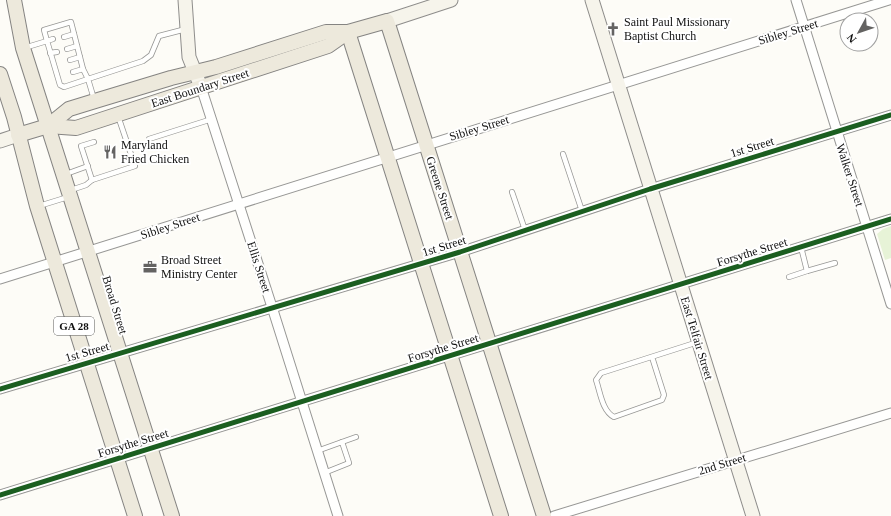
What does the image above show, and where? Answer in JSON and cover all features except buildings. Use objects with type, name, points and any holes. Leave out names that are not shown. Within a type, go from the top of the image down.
[{"type":"main road","name":"Broad Street","points":[[14,0],[22,48],[64,174],[119,353],[172,516]]},
{"type":"main road","name":"East Boundary Street","points":[[18,136],[48,126],[69,109],[326,32],[348,32],[387,21]]},
{"type":"main road","name":"Greene Street","points":[[387,21],[544,516]]},
{"type":"main road","name":"East Boundary Street","points":[[48,126],[76,128],[118,115],[328,46],[348,32]]},
{"type":"main road","points":[[348,32],[502,516]]},
{"type":"main road","name":"GA 28","points":[[0,74],[14,117],[37,206],[54,262],[135,516]]},
{"type":"street","points":[[185,0],[189,57],[200,87]]},
{"type":"street","name":"East Boundary Street","points":[[387,21],[451,0]]},
{"type":"street","name":"East Telfair Street","points":[[592,0],[753,516]]},
{"type":"street","name":"Walker Street","points":[[796,0],[891,304]]},
{"type":"street","name":"Sibley Street","points":[[0,279],[889,0]]},
{"type":"street","name":"Ellis Street","points":[[200,87],[212,119],[338,516]]},
{"type":"street","name":"1st Street","points":[[0,389],[460,252],[650,189],[891,115]]},
{"type":"street","name":"East Boundary Street","points":[[0,141],[18,136]]},
{"type":"street","name":"Forsythe Street","points":[[0,495],[891,219]]},
{"type":"street","name":"2nd Street","points":[[554,516],[891,413]]},
{"type":"lane","points":[[95,101],[88,79],[83,69],[71,22],[44,30],[60,85],[64,87],[88,79],[144,61],[151,55],[159,36],[186,29]]},
{"type":"lane","points":[[64,37],[74,34]]},
{"type":"lane","points":[[22,48],[47,42],[53,39]]},
{"type":"lane","points":[[67,49],[77,46]]},
{"type":"lane","points":[[50,53],[57,52]]},
{"type":"lane","points":[[70,60],[80,57]]},
{"type":"lane","points":[[54,65],[59,63]]},
{"type":"lane","points":[[73,72],[83,69]]},
{"type":"lane","points":[[57,76],[63,75]]},
{"type":"lane","points":[[37,206],[70,193],[86,185],[92,180],[135,166],[118,115]]},
{"type":"lane","points":[[149,139],[212,119]]},
{"type":"lane","points":[[92,180],[81,146],[94,142]]},
{"type":"lane","points":[[563,154],[582,211]]},
{"type":"lane","points":[[64,174],[88,166]]},
{"type":"lane","points":[[512,192],[525,230]]},
{"type":"lane","points":[[801,248],[808,271]]},
{"type":"lane","points":[[789,277],[835,263]]},
{"type":"lane","points":[[652,357],[664,395],[662,400],[614,417],[610,415],[606,410],[596,380],[598,375],[652,357],[698,342]]},
{"type":"lane","points":[[317,451],[356,437]]},
{"type":"lane","points":[[324,473],[349,464],[342,442]]},
{"type":"green space","points":[[891,226],[891,258],[885,260],[877,234],[883,229]]},
{"type":"cycle path","points":[[0,389],[460,252],[650,189],[891,115]]},
{"type":"cycle path","points":[[0,495],[891,219]]},
{"type":"place","name":"Saint Paul Missionary Baptist Church","points":[[613,29]]},
{"type":"place","name":"Maryland Fried Chicken","points":[[110,152]]},
{"type":"place","name":"Broad Street Ministry Center","points":[[150,267]]}]
